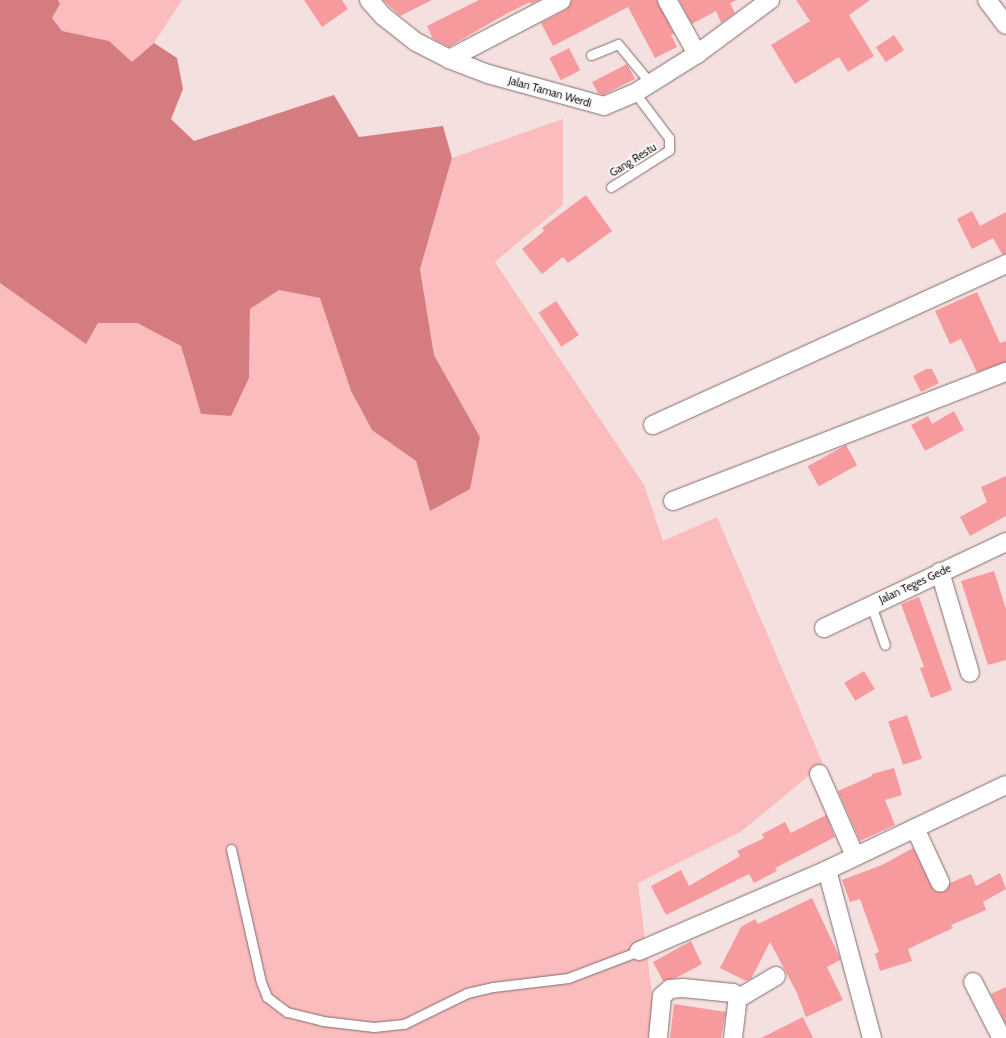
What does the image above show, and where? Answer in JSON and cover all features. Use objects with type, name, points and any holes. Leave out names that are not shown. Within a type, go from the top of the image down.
[{"type":"street","name":"Jalan Taman Werdi","points":[[369,0],[383,16],[411,38],[449,60],[597,105],[608,105],[651,84],[697,54],[770,0]]},
{"type":"street","points":[[449,60],[562,0]]},
{"type":"street","points":[[667,0],[697,54]]},
{"type":"street","points":[[988,0],[1006,24]]},
{"type":"street","points":[[653,425],[1006,264]]},
{"type":"street","points":[[673,501],[1006,372]]},
{"type":"street","name":"Jalan Teges Gede","points":[[824,628],[1006,542]]},
{"type":"street","points":[[940,572],[970,673]]},
{"type":"street","points":[[819,774],[855,856]]},
{"type":"street","points":[[639,951],[827,870],[1006,785]]},
{"type":"street","points":[[915,828],[940,882]]},
{"type":"street","points":[[827,870],[872,1038]]},
{"type":"street","points":[[739,998],[776,976]]},
{"type":"street","points":[[973,982],[1000,1035]]},
{"type":"street","points":[[658,1038],[662,1000],[670,989],[733,993],[739,998]]},
{"type":"street","points":[[733,1038],[739,998]]},
{"type":"lane","points":[[591,55],[614,43],[618,44],[651,84]]},
{"type":"lane","name":"Gang Restu","points":[[611,187],[669,150],[669,138],[635,93]]},
{"type":"lane","points":[[871,605],[885,645]]},
{"type":"lane","points":[[231,849],[261,982],[267,997],[287,1012],[323,1021],[374,1027],[404,1024],[467,993],[493,987],[568,978],[639,951]]},
{"type":"shaded area","points":[[0,0],[58,0],[60,4],[52,18],[62,31],[109,41],[132,62],[154,43],[177,58],[183,89],[171,119],[194,141],[334,95],[359,137],[443,126],[452,158],[420,269],[434,355],[480,437],[470,489],[430,511],[416,461],[372,430],[351,391],[320,298],[279,290],[250,309],[249,378],[231,416],[201,414],[181,346],[137,323],[98,323],[86,344],[0,283]]},
{"type":"shaded area","points":[[58,0],[182,0],[154,43],[132,63],[109,41],[62,31],[52,18],[60,4]]},
{"type":"shaded area","points":[[563,119],[563,205],[495,262],[644,485],[663,541],[717,517],[823,764],[742,831],[638,883],[652,994],[651,1038],[0,1038],[0,283],[86,343],[98,323],[137,323],[181,346],[201,414],[230,416],[249,378],[250,309],[279,290],[321,298],[351,391],[372,430],[416,461],[430,510],[480,437],[434,355],[420,268],[452,158]]},
{"type":"building","points":[[304,0],[342,0],[348,9],[322,27]]},
{"type":"building","points":[[383,0],[432,0],[400,16]]},
{"type":"building","points":[[479,0],[539,0],[531,4],[530,2],[504,15],[449,47],[433,39],[427,26]]},
{"type":"building","points":[[572,0],[657,0],[674,34],[671,35],[677,47],[655,58],[628,7],[553,46],[541,23],[567,9]]},
{"type":"building","points":[[679,0],[737,0],[730,3],[735,13],[721,23],[716,11],[692,24]]},
{"type":"building","points":[[796,0],[870,0],[849,15],[874,56],[848,72],[839,57],[795,84],[771,45],[810,21]]},
{"type":"building","points":[[894,35],[904,50],[886,62],[876,47]]},
{"type":"building","points":[[569,48],[580,70],[561,80],[549,58]]},
{"type":"building","points":[[627,64],[635,79],[603,95],[598,93],[592,82]]},
{"type":"building","points":[[586,195],[612,231],[568,263],[563,257],[542,274],[522,249],[544,231],[542,228]]},
{"type":"building","points":[[972,211],[980,226],[1006,212],[1006,254],[1002,254],[993,238],[972,249],[957,219]]},
{"type":"building","points":[[977,292],[1000,343],[1006,341],[1006,362],[977,372],[961,339],[950,344],[935,311]]},
{"type":"building","points":[[556,301],[579,335],[562,347],[539,313]]},
{"type":"building","points":[[926,369],[932,369],[939,383],[921,392],[913,376]]},
{"type":"building","points":[[954,411],[964,430],[925,451],[911,425],[928,416],[932,424]]},
{"type":"building","points":[[846,445],[857,465],[819,486],[808,466]]},
{"type":"building","points":[[1006,476],[1006,516],[970,536],[960,517],[987,502],[981,487]]},
{"type":"building","points":[[994,571],[1006,609],[1006,660],[988,665],[961,581]]},
{"type":"building","points":[[919,597],[952,690],[931,698],[920,668],[924,667],[901,604]]},
{"type":"building","points":[[864,671],[875,689],[855,701],[844,683]]},
{"type":"building","points":[[907,715],[922,758],[903,765],[888,722]]},
{"type":"building","points":[[894,768],[902,795],[885,800],[895,825],[860,841],[838,791],[872,776],[872,774]]},
{"type":"building","points":[[826,815],[835,837],[775,868],[777,871],[754,883],[749,874],[666,915],[651,886],[681,870],[689,886],[740,856],[737,851],[764,838],[762,834],[785,822],[791,833]]},
{"type":"building","points":[[913,848],[934,891],[944,892],[950,883],[971,874],[976,886],[1000,873],[1006,889],[983,902],[986,910],[951,925],[953,928],[908,949],[912,961],[880,971],[875,954],[879,952],[860,899],[850,902],[842,880],[882,865]]},
{"type":"building","points":[[812,898],[840,958],[840,960],[827,967],[843,1000],[806,1017],[797,993],[770,942],[751,979],[746,981],[720,968],[741,927],[755,919],[758,924]]},
{"type":"building","points":[[691,941],[702,964],[676,978],[663,981],[653,962]]},
{"type":"building","points":[[1006,987],[1006,1024],[991,994]]},
{"type":"building","points":[[674,1004],[726,1012],[721,1038],[670,1038]]},
{"type":"building","points":[[803,1017],[813,1038],[761,1038]]}]
